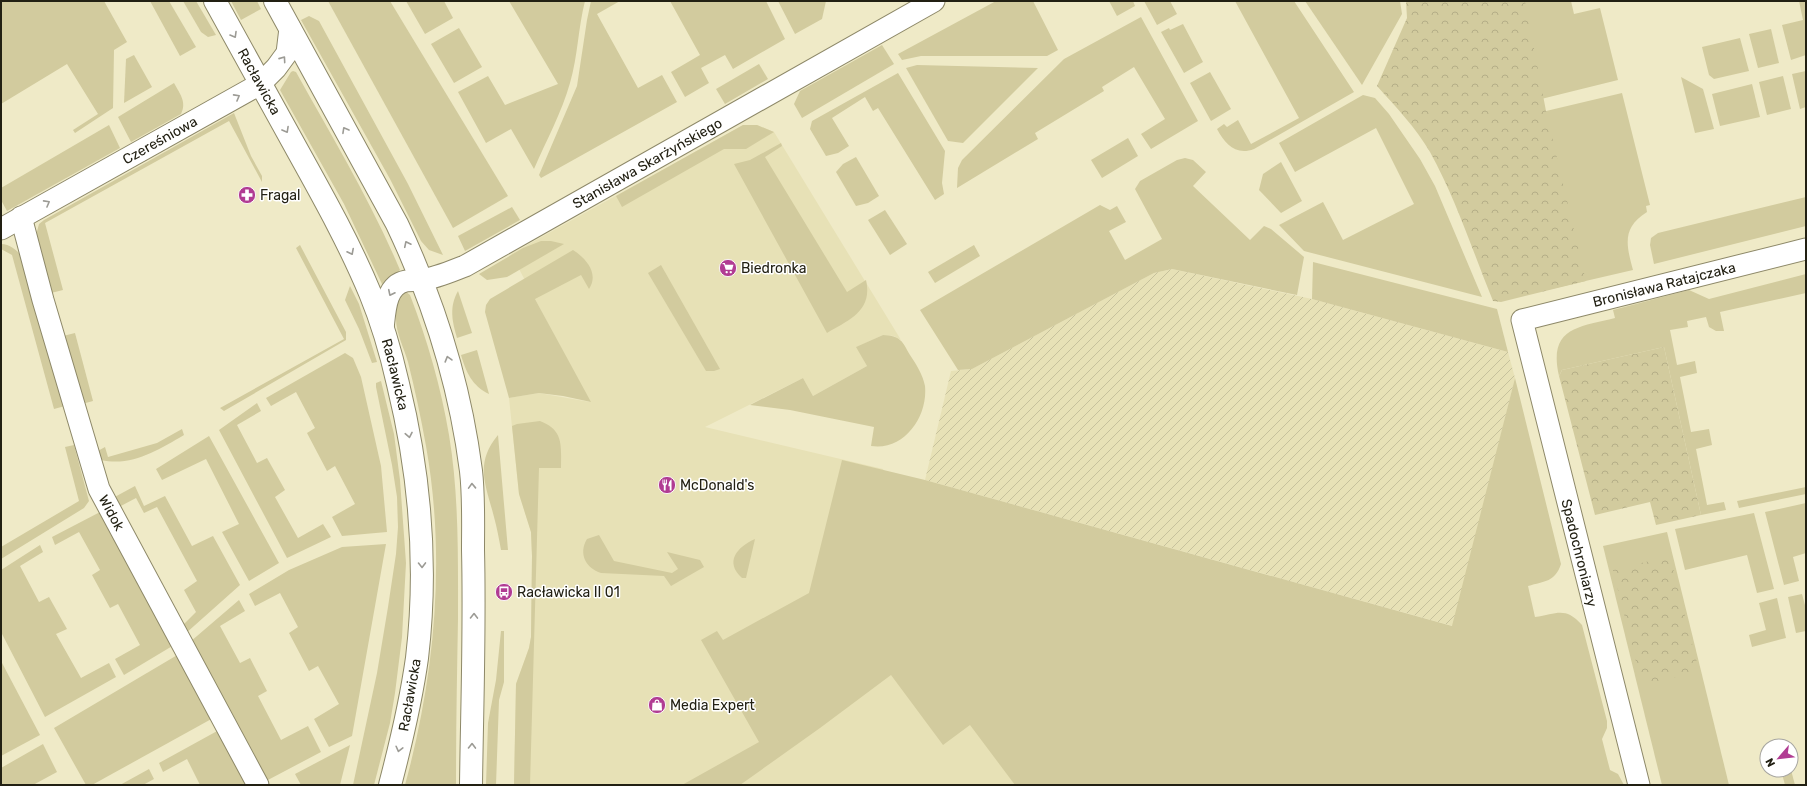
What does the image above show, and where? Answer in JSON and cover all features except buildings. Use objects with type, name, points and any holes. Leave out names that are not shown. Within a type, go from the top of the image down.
[{"type":"street","name":"Racławicka","points":[[215,1],[323,197],[348,246],[370,293],[383,330],[399,389],[411,445],[421,522],[422,592],[417,657],[410,705],[390,785]]},
{"type":"street","points":[[274,1],[397,224],[422,280],[455,381],[471,473],[474,576],[471,785]]},
{"type":"street","name":"Stanisława Skarżyńskiego","points":[[383,330],[385,310],[391,291],[396,284],[406,281],[422,280],[466,266],[934,1]]},
{"type":"street","name":"Czereśniowa","points":[[1,229],[260,84],[287,54],[290,28]]},
{"type":"street","name":"Widok","points":[[21,217],[42,300],[99,489],[258,785]]},
{"type":"street","name":"Bronisława Ratajczaka","points":[[1522,320],[1806,249]]},
{"type":"street","name":"Spadochroniarzy","points":[[1522,320],[1639,785]]},
{"type":"shaded area","points":[[743,125],[757,125],[774,132],[901,340],[894,336],[883,335],[857,347],[867,366],[813,396],[803,378],[705,427],[883,469],[964,695],[1033,785],[514,785],[516,684],[529,648],[531,637],[532,556],[531,532],[519,494],[509,398],[539,393],[590,402],[511,254]]},
{"type":"shaded area","points":[[1172,269],[1312,299],[1508,352],[1515,378],[1453,626],[925,480],[951,371],[972,369],[1154,273]]},
{"type":"green space","points":[[1,1],[104,1],[127,42],[114,50],[113,108],[75,133],[73,130],[98,114],[67,64],[1,104]]},
{"type":"green space","points":[[150,1],[169,1],[196,47],[180,56]]},
{"type":"green space","points":[[183,1],[196,1],[216,35],[208,37],[201,32]]},
{"type":"green space","points":[[231,1],[257,1],[261,9],[241,20]]},
{"type":"green space","points":[[328,1],[390,1],[508,196],[453,228]]},
{"type":"green space","points":[[406,1],[444,1],[453,18],[425,34]]},
{"type":"green space","points":[[509,1],[585,1],[575,63],[567,94],[534,169],[511,129],[486,143],[458,92],[488,76],[505,105],[558,84]]},
{"type":"green space","points":[[591,1],[620,1],[597,14],[638,88],[662,75],[677,102],[541,178],[539,175],[577,86]]},
{"type":"green space","points":[[670,1],[766,1],[785,39],[733,69],[725,55],[701,68],[709,83],[685,97],[671,72],[700,55]]},
{"type":"green space","points":[[778,1],[826,1],[822,19],[795,34]]},
{"type":"green space","points":[[996,1],[1033,1],[1058,50],[1047,56],[921,56],[902,60],[898,54]]},
{"type":"green space","points":[[1109,1],[1133,1],[1135,6],[1117,16]]},
{"type":"green space","points":[[1144,1],[1170,1],[1177,14],[1157,25]]},
{"type":"green space","points":[[1235,1],[1294,1],[1354,92],[1248,151],[1236,150],[1227,144],[1217,129],[1224,124],[1227,127],[1238,120],[1251,144],[1299,118]]},
{"type":"green space","points":[[1305,1],[1400,1],[1402,14],[1362,85]]},
{"type":"green space","points":[[1406,1],[1525,1],[1546,111],[1586,281],[1501,302],[1493,301],[1448,188],[1430,152],[1412,126],[1377,86],[1407,18]]},
{"type":"green space","points":[[1453,1],[1571,1],[1574,14],[1600,8],[1618,80],[1488,112]]},
{"type":"green space","points":[[1799,1],[1806,1],[1806,55],[1791,60],[1782,25],[1803,20]]},
{"type":"green space","points":[[309,16],[319,21],[408,184],[443,255],[429,250],[421,241],[390,179],[301,20]]},
{"type":"green space","points":[[1141,17],[1198,121],[1151,149],[1141,134],[1165,119],[1134,67],[1102,87],[1104,91],[1035,133],[1038,139],[957,188],[958,168],[962,160],[1064,59]]},
{"type":"green space","points":[[1183,24],[1203,62],[1184,73],[1161,32]]},
{"type":"green space","points":[[459,28],[482,67],[454,83],[431,44]]},
{"type":"green space","points":[[1771,29],[1779,63],[1758,68],[1749,34]]},
{"type":"green space","points":[[1740,38],[1749,71],[1714,79],[1709,75],[1702,47]]},
{"type":"green space","points":[[882,45],[894,64],[802,118],[794,104],[800,91]]},
{"type":"green space","points":[[134,55],[152,87],[124,103],[126,59]]},
{"type":"green space","points":[[759,64],[768,79],[725,104],[716,89]]},
{"type":"green space","points":[[917,65],[1038,68],[963,143],[948,141],[906,68]]},
{"type":"green space","points":[[293,71],[296,72],[351,170],[389,244],[400,270],[387,283],[382,284],[344,204],[280,90]]},
{"type":"green space","points":[[1806,71],[1806,107],[1800,109],[1792,74]]},
{"type":"green space","points":[[1210,72],[1231,109],[1211,121],[1190,83]]},
{"type":"green space","points":[[898,73],[945,151],[942,183],[944,194],[935,200],[878,108],[873,111],[865,97],[832,118],[849,146],[838,153],[826,156],[810,129],[812,121]]},
{"type":"green space","points":[[1783,76],[1791,109],[1767,115],[1759,82]]},
{"type":"green space","points":[[1681,77],[1703,89],[1714,129],[1695,133]]},
{"type":"green space","points":[[174,83],[183,102],[183,110],[181,114],[131,142],[118,117]]},
{"type":"green space","points":[[1752,84],[1760,117],[1720,126],[1712,94]]},
{"type":"green space","points":[[1622,93],[1650,205],[1646,206],[1647,212],[1633,224],[1628,237],[1629,252],[1633,270],[1525,295],[1491,124]]},
{"type":"green space","points":[[1363,95],[1375,98],[1389,114],[1420,159],[1435,186],[1482,297],[1304,251],[1279,225],[1323,202],[1343,240],[1414,204],[1376,128],[1295,172],[1279,143]]},
{"type":"green space","points":[[234,113],[251,156],[262,176],[262,182],[229,121],[45,223],[63,290],[51,293],[36,235],[39,224]]},
{"type":"green space","points":[[109,125],[120,148],[7,211],[1,200],[1,188]]},
{"type":"green space","points":[[743,125],[757,125],[774,132],[746,149],[724,149],[622,207],[616,196]]},
{"type":"green space","points":[[1128,138],[1138,156],[1102,178],[1091,160]]},
{"type":"green space","points":[[781,143],[782,146],[765,157],[847,292],[866,280],[866,300],[863,307],[851,319],[827,333],[734,164],[750,160]]},
{"type":"green space","points":[[856,157],[879,196],[868,203],[856,206],[836,172],[843,164]]},
{"type":"green space","points":[[1185,158],[1193,160],[1206,172],[1193,186],[1250,240],[1264,226],[1271,229],[1304,257],[1297,295],[1172,269],[1154,273],[972,369],[958,370],[920,310],[1100,205],[1110,210],[1117,206],[1126,222],[1109,231],[1125,260],[1162,239],[1135,189],[1140,181],[1177,160]]},
{"type":"green space","points":[[1281,162],[1302,201],[1281,213],[1259,190],[1263,174]]},
{"type":"green space","points":[[1806,197],[1806,226],[1654,264],[1650,245],[1651,238],[1658,233]]},
{"type":"green space","points":[[512,207],[520,220],[465,251],[458,236]]},
{"type":"green space","points":[[885,210],[907,244],[890,255],[868,220]]},
{"type":"green space","points":[[541,241],[551,241],[564,244],[507,277],[487,280],[479,274],[523,248]]},
{"type":"green space","points":[[1,244],[10,246],[22,256],[65,406],[54,409],[12,255],[1,249]]},
{"type":"green space","points":[[300,245],[346,332],[346,340],[224,411],[220,408],[344,339],[296,248]]},
{"type":"green space","points":[[974,245],[980,256],[935,283],[928,272]]},
{"type":"green space","points":[[573,250],[587,262],[590,267],[593,278],[589,289],[581,275],[535,299],[591,402],[539,393],[509,398],[485,312],[486,305],[490,299]]},
{"type":"green space","points":[[1313,262],[1497,309],[1508,352],[1312,299]]},
{"type":"green space","points":[[661,265],[720,369],[706,371],[648,273]]},
{"type":"green space","points":[[1806,274],[1806,293],[1720,312],[1724,331],[1716,331],[1709,327],[1706,317],[1687,321],[1688,327],[1670,330],[1677,365],[1695,361],[1697,373],[1680,377],[1691,432],[1709,429],[1712,445],[1696,449],[1707,505],[1724,502],[1726,510],[1701,515],[1664,347],[1562,370],[1559,376],[1557,360],[1558,348],[1562,339],[1569,332],[1578,328],[1615,318],[1613,310],[1689,290],[1709,299]]},
{"type":"green space","points":[[350,286],[359,304],[377,362],[372,363],[359,329],[345,300]]},
{"type":"green space","points":[[405,291],[410,295],[428,346],[438,381],[446,417],[455,480],[458,573],[456,785],[405,785],[424,701],[430,659],[436,573],[432,488],[426,446],[411,372],[396,324],[397,304]]},
{"type":"green space","points":[[458,291],[472,333],[457,338],[452,308]]},
{"type":"green space","points":[[75,333],[93,401],[82,404],[63,336]]},
{"type":"green space","points":[[883,335],[897,338],[903,343],[919,370],[925,386],[925,398],[918,420],[912,430],[894,443],[883,446],[871,446],[874,427],[790,410],[750,405],[803,378],[813,396],[867,366],[856,347]]},
{"type":"green space","points":[[1664,347],[1701,515],[1656,525],[1650,502],[1595,515],[1559,376],[1562,370]]},
{"type":"green space","points":[[477,350],[489,394],[478,387],[470,378],[461,355]]},
{"type":"green space","points":[[345,353],[353,358],[361,377],[381,466],[387,532],[342,536],[332,517],[355,504],[335,466],[327,471],[307,433],[315,428],[296,392],[271,406],[266,398]]},
{"type":"green space","points":[[1515,378],[1561,564],[1556,574],[1549,580],[1528,586],[1535,617],[1555,613],[1565,613],[1571,615],[1582,625],[1607,721],[1607,728],[1602,739],[1610,770],[1618,774],[1624,785],[1015,785],[970,725],[943,745],[891,675],[740,785],[682,785],[759,742],[701,640],[717,631],[723,640],[809,593],[842,460],[925,480],[1452,626]]},
{"type":"green space","points":[[381,381],[394,434],[400,480],[406,563],[402,637],[390,723],[374,785],[353,785],[377,673],[396,554],[398,527],[397,497],[392,465],[376,387],[376,383]]},
{"type":"green space","points":[[257,403],[261,411],[237,425],[257,463],[267,458],[285,490],[275,497],[298,538],[323,524],[331,537],[287,558],[219,430]]},
{"type":"green space","points":[[540,421],[553,429],[560,440],[561,468],[539,468],[530,785],[514,785],[516,684],[529,648],[531,637],[532,556],[531,532],[519,494],[512,426]]},
{"type":"green space","points":[[182,429],[184,435],[144,456],[134,459],[112,462],[101,460],[96,452],[105,447],[108,457],[157,443]]},
{"type":"green space","points":[[498,435],[508,550],[501,550],[485,485],[484,475],[486,456]]},
{"type":"green space","points":[[209,436],[279,563],[249,581],[222,532],[239,524],[206,459],[162,480],[156,469]]},
{"type":"green space","points":[[74,445],[89,501],[84,508],[1,559],[1,547],[79,501],[65,447]]},
{"type":"green space","points":[[135,486],[144,506],[165,496],[192,546],[213,536],[240,585],[185,634],[181,627],[196,612],[184,590],[197,581],[157,507],[144,513],[136,498],[117,508],[111,499]]},
{"type":"green space","points":[[1806,487],[1806,494],[1739,508],[1737,501]]},
{"type":"green space","points":[[1806,503],[1806,553],[1793,557],[1799,581],[1784,585],[1765,512]]},
{"type":"green space","points":[[102,511],[174,645],[124,675],[115,659],[140,645],[118,604],[110,608],[92,575],[100,570],[79,532],[55,545],[52,537]]},
{"type":"green space","points":[[1754,513],[1774,589],[1757,593],[1747,555],[1685,570],[1675,529]]},
{"type":"green space","points":[[1667,532],[1729,785],[1662,785],[1603,546]]},
{"type":"green space","points":[[599,535],[614,561],[672,573],[678,569],[667,552],[700,560],[704,567],[671,586],[664,576],[601,573],[591,568],[585,560],[583,550],[587,539]]},
{"type":"green space","points":[[755,539],[746,578],[742,578],[737,572],[733,561],[738,551],[743,546]]},
{"type":"green space","points":[[386,544],[352,736],[329,747],[314,719],[339,704],[318,666],[309,671],[289,633],[298,627],[280,593],[255,606],[249,594],[289,570],[342,547]]},
{"type":"green space","points":[[40,545],[43,552],[20,566],[39,602],[49,597],[67,629],[56,634],[81,678],[109,663],[116,677],[45,717],[1,632],[1,570]]},
{"type":"green space","points":[[1670,556],[1699,671],[1642,686],[1613,570]]},
{"type":"green space","points":[[1802,594],[1806,609],[1806,631],[1796,633],[1788,597]]},
{"type":"green space","points":[[1777,598],[1786,638],[1752,647],[1749,635],[1766,630],[1759,603]]},
{"type":"green space","points":[[239,600],[245,611],[220,626],[240,663],[250,658],[267,691],[258,696],[281,740],[308,726],[321,752],[266,781],[190,642]]},
{"type":"green space","points":[[501,631],[504,631],[504,682],[499,700],[496,785],[486,785],[488,723],[496,680]]},
{"type":"green space","points":[[179,654],[215,717],[92,785],[86,785],[54,728]]},
{"type":"green space","points":[[1,661],[40,735],[1,756]]},
{"type":"green space","points":[[219,730],[249,785],[200,785],[187,759],[163,772],[159,763]]},
{"type":"green space","points":[[43,744],[57,772],[33,785],[1,785],[1,768]]},
{"type":"green space","points":[[350,745],[340,785],[301,785],[295,774]]},
{"type":"green space","points":[[149,769],[154,779],[143,785],[120,785]]},
{"type":"green space","points":[[1783,778],[1793,778],[1795,785],[1785,785]]},
{"type":"place","name":"Fragal","points":[[247,195]]},
{"type":"place","name":"Biedronka","points":[[728,268]]},
{"type":"place","name":"McDonald's","points":[[667,485]]},
{"type":"place","name":"Racławicka II 01","points":[[504,592]]},
{"type":"place","name":"Media Expert","points":[[657,705]]}]
